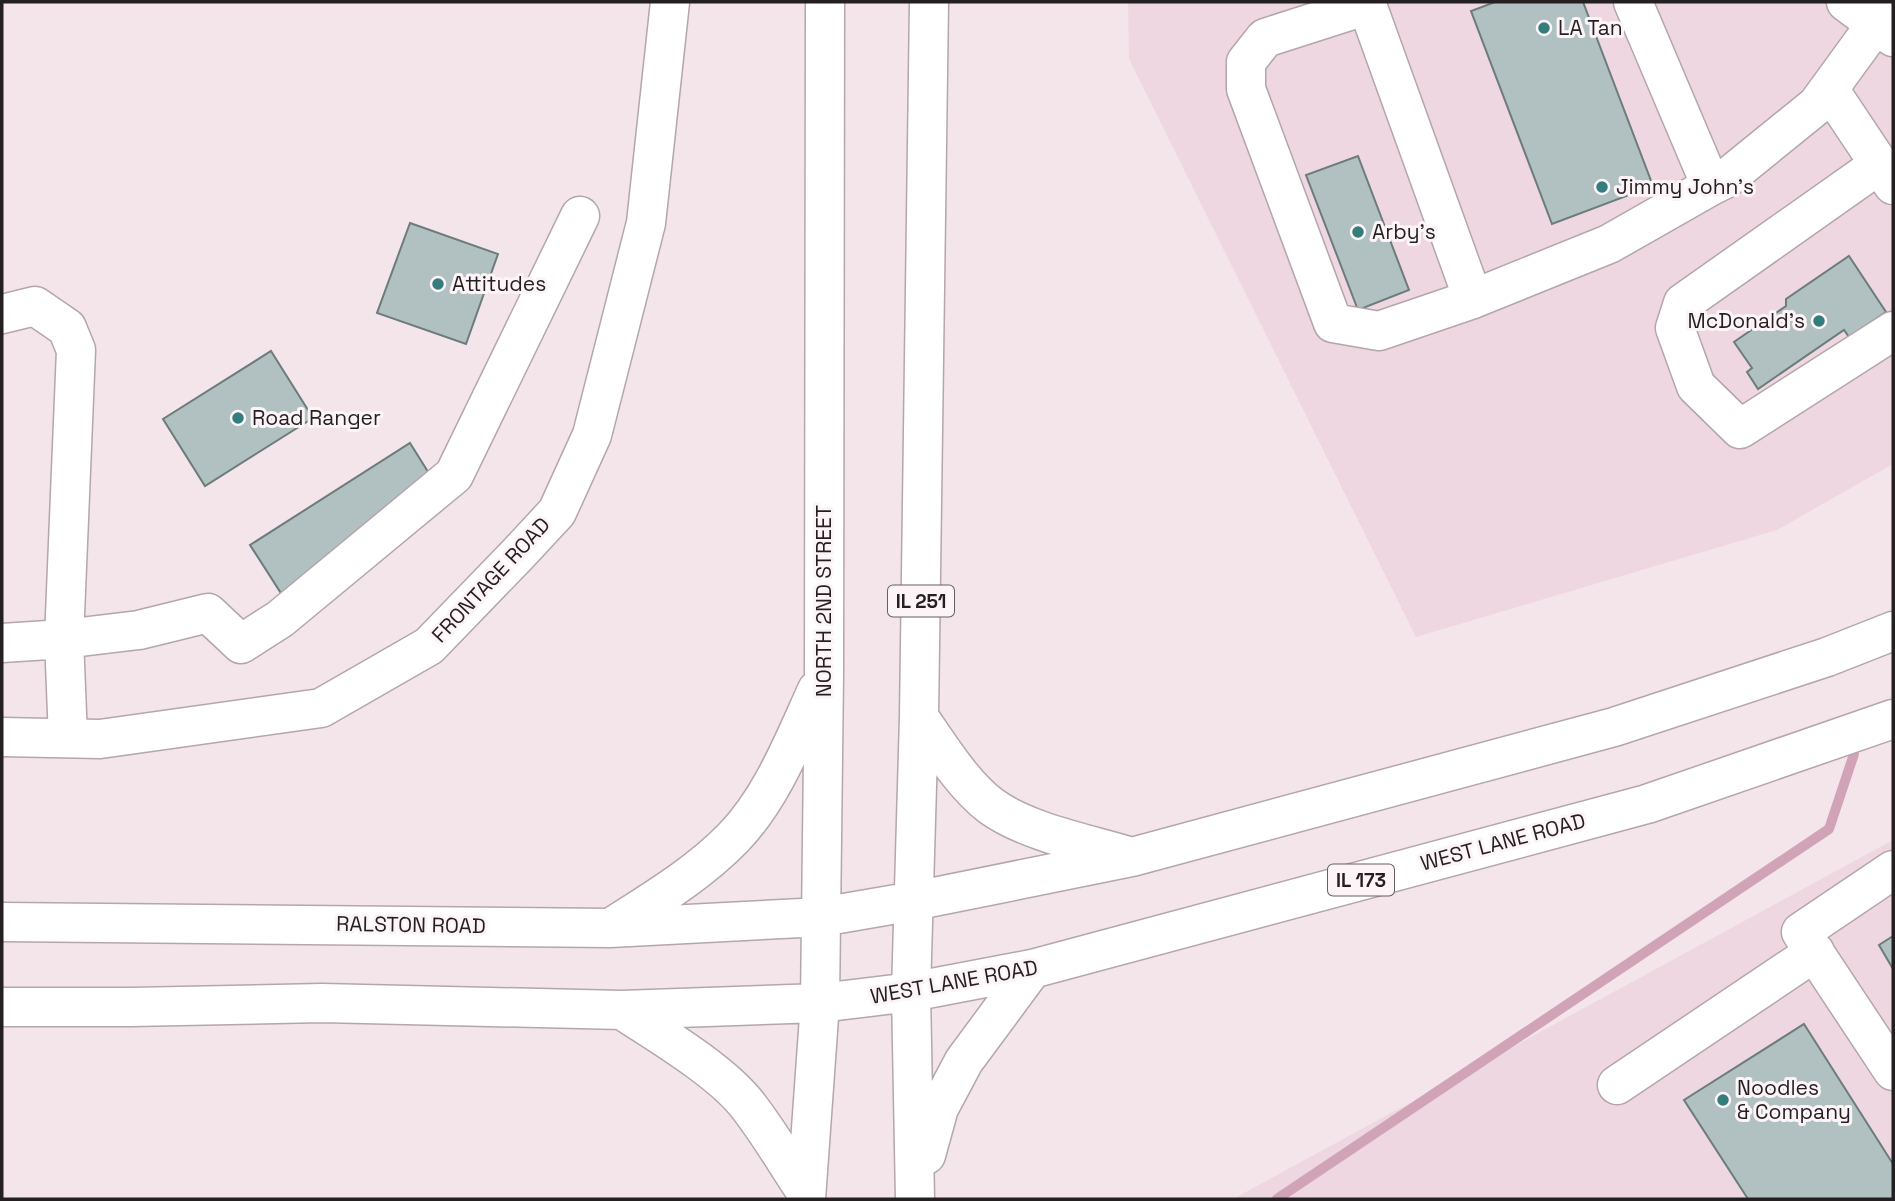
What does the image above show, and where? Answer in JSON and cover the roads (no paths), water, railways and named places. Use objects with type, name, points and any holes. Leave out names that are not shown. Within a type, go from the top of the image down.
[{"type":"main road","name":"FRONTAGE ROAD","points":[[2,737],[100,739],[321,708],[429,646],[556,512],[592,435],[646,223],[670,2]]},
{"type":"main road","name":"NORTH 2ND STREET","points":[[806,1195],[820,1003],[824,675],[825,2]]},
{"type":"main road","name":"IL 251","points":[[915,1195],[911,992],[919,718],[929,2]]},
{"type":"main road","points":[[1633,2],[1712,186]]},
{"type":"main road","points":[[1473,299],[1367,4],[1265,38],[1246,62],[1246,89],[1333,323],[1379,331],[1473,299],[1609,244],[1727,177],[1817,105],[1876,16]]},
{"type":"main road","points":[[1829,89],[1886,174],[1683,303],[1675,328],[1696,386],[1740,429],[1893,331]]},
{"type":"main road","points":[[2,643],[139,630],[208,613],[241,643],[280,619],[454,475],[580,216]]},
{"type":"main road","points":[[2,314],[35,306],[67,328],[76,350],[64,639],[68,738]]},
{"type":"main road","points":[[821,917],[1132,857],[1614,727],[1827,657],[1893,631]]},
{"type":"main road","points":[[610,928],[675,886],[734,838],[763,799],[782,765],[824,675]]},
{"type":"main road","points":[[919,718],[955,769],[991,806],[1036,829],[1132,857]]},
{"type":"main road","name":"WEST LANE ROAD","points":[[820,1003],[911,992],[1032,969],[1647,804],[1893,719]]},
{"type":"main road","points":[[1893,870],[1801,932],[1893,1071]]},
{"type":"main road","name":"RALSTON ROAD","points":[[2,922],[610,928],[821,917]]},
{"type":"main road","points":[[1616,1085],[1815,952]]},
{"type":"main road","points":[[915,1195],[939,1108],[971,1051],[1032,969]]},
{"type":"main road","points":[[2,1007],[322,1003],[622,1010],[820,1003]]},
{"type":"main road","points":[[622,1010],[716,1076],[748,1105],[806,1195]]},
{"type":"waterway","points":[[1277,1199],[1829,829],[1854,754]]},
{"type":"place","name":"LA Tan","points":[[1544,28]]},
{"type":"place","name":"Jimmy John's","points":[[1602,187]]},
{"type":"place","name":"Arby's","points":[[1358,232]]},
{"type":"place","name":"Attitudes","points":[[438,284]]},
{"type":"place","name":"McDonald's","points":[[1819,321]]},
{"type":"place","name":"Road Ranger","points":[[238,418]]},
{"type":"place","name":"Noodles & Company","points":[[1723,1100]]}]
